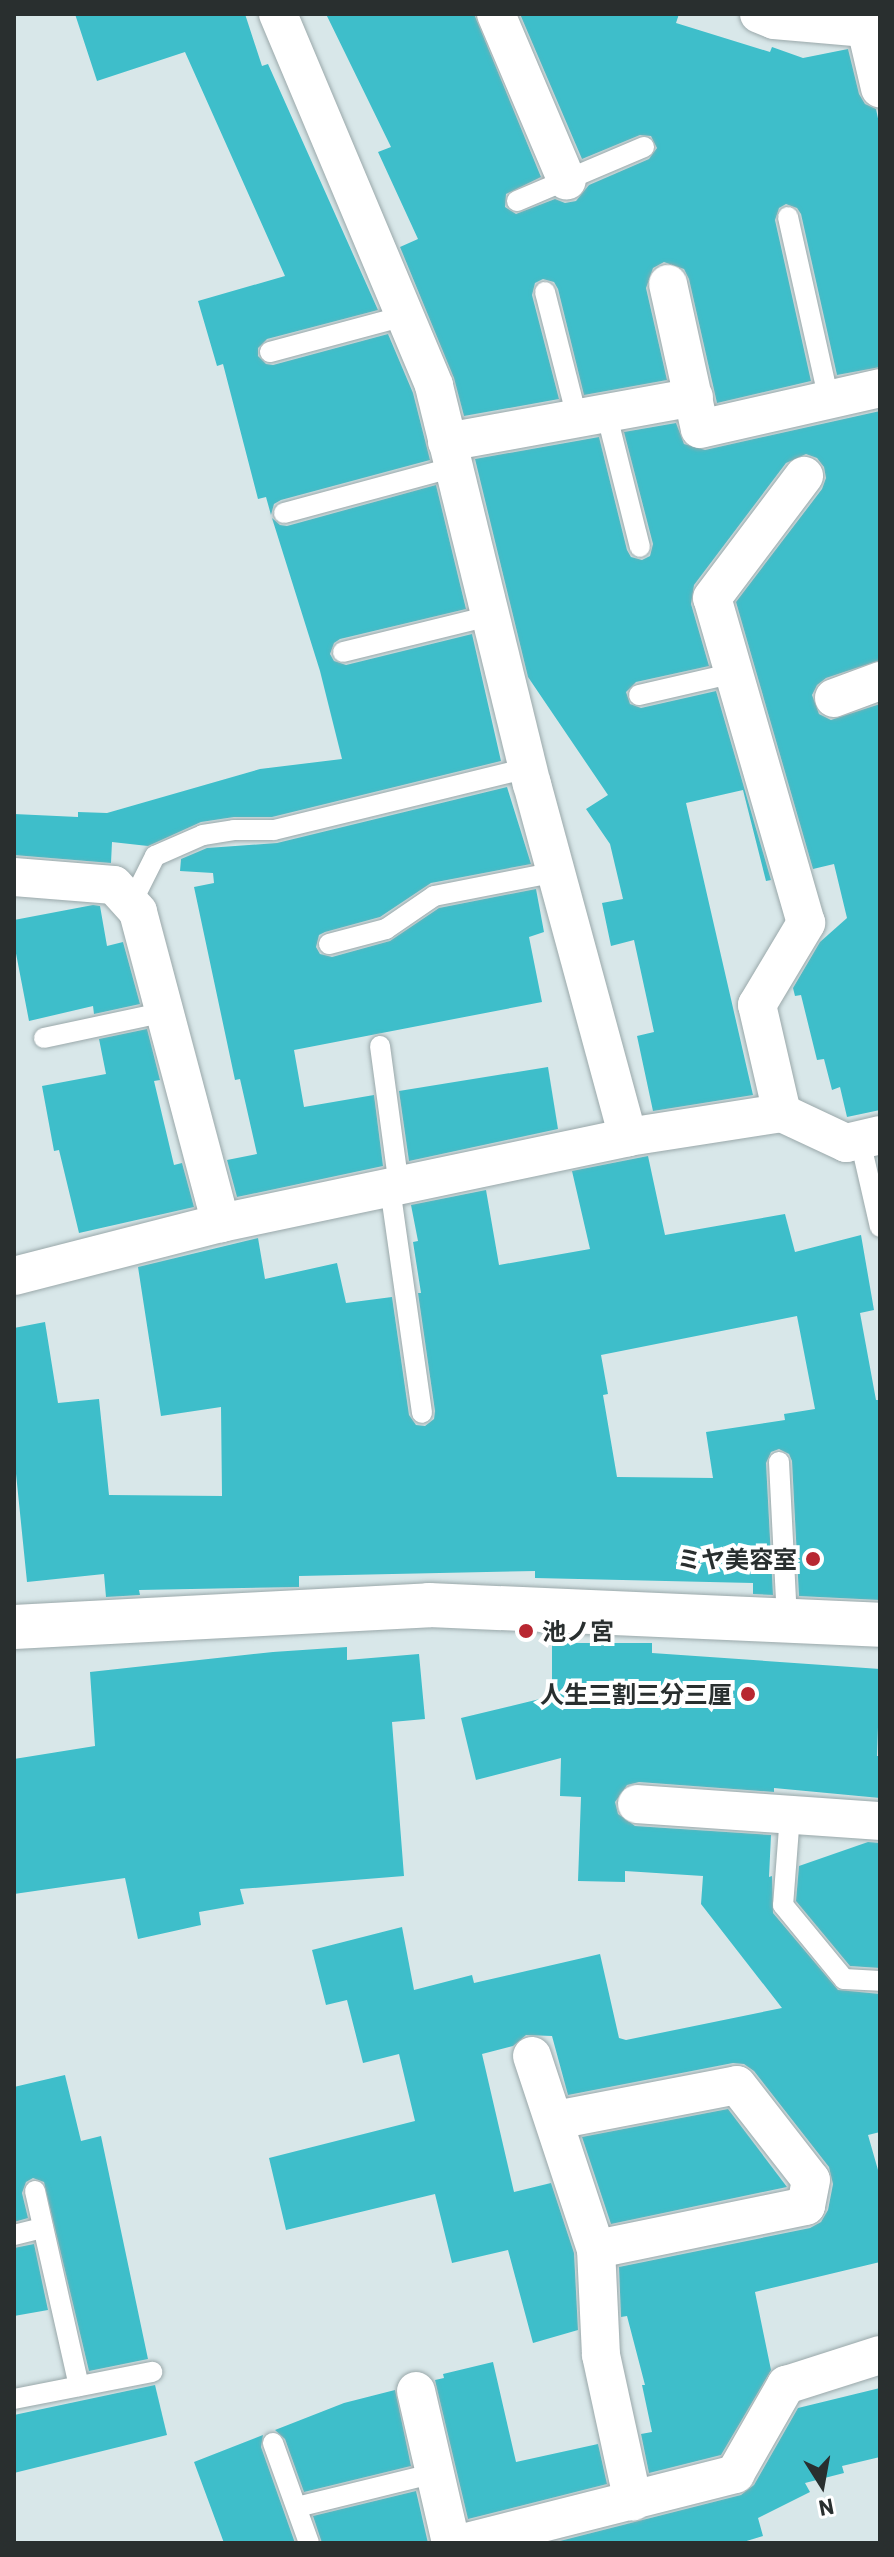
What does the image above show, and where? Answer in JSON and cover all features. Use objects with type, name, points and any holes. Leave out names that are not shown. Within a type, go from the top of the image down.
[{"type":"street","points":[[278,14],[434,386],[528,768],[628,1137]]},
{"type":"street","points":[[496,14],[567,181]]},
{"type":"street","points":[[759,14],[774,20],[873,25],[880,88]]},
{"type":"street","points":[[668,284],[700,429],[880,388]]},
{"type":"street","points":[[450,454],[592,415],[694,397]]},
{"type":"street","points":[[782,1113],[757,1005],[806,923],[712,598],[804,476]]},
{"type":"street","points":[[834,698],[880,681]]},
{"type":"street","points":[[14,877],[114,885],[138,912],[221,1223]]},
{"type":"street","points":[[14,1276],[221,1223],[628,1137],[782,1113],[846,1143],[870,1138]]},
{"type":"street","points":[[14,1627],[429,1605],[880,1625]]},
{"type":"street","points":[[637,1804],[880,1821]]},
{"type":"street","points":[[532,2056],[556,2120],[596,2249],[601,2355],[633,2502]]},
{"type":"street","points":[[556,2120],[737,2085],[811,2180],[806,2206],[596,2249]]},
{"type":"street","points":[[463,2543],[735,2474],[786,2385],[880,2355]]},
{"type":"street","points":[[416,2391],[451,2543]]},
{"type":"lane","points":[[517,201],[644,147]]},
{"type":"lane","points":[[788,217],[829,400]]},
{"type":"lane","points":[[545,292],[640,547]]},
{"type":"lane","points":[[270,352],[404,316]]},
{"type":"lane","points":[[284,513],[450,454]]},
{"type":"lane","points":[[343,652],[490,616]]},
{"type":"lane","points":[[639,695],[734,673]]},
{"type":"lane","points":[[131,904],[155,856],[203,835],[234,830],[274,830],[528,768]]},
{"type":"lane","points":[[329,944],[386,929],[434,896],[556,872]]},
{"type":"lane","points":[[44,1038],[165,1012]]},
{"type":"lane","points":[[380,1046],[422,1413]]},
{"type":"lane","points":[[870,1138],[880,1227]]},
{"type":"lane","points":[[779,1462],[787,1621]]},
{"type":"lane","points":[[790,1815],[783,1905],[844,1979],[880,1981]]},
{"type":"lane","points":[[35,2191],[79,2386]]},
{"type":"lane","points":[[14,2235],[43,2228]]},
{"type":"lane","points":[[14,2399],[152,2372]]},
{"type":"lane","points":[[273,2443],[309,2543]]},
{"type":"lane","points":[[297,2507],[435,2473]]},
{"type":"building","points":[[75,14],[245,14],[262,66],[268,64],[378,310],[267,339],[258,348],[258,356],[266,364],[273,365],[388,334],[413,393],[430,460],[281,500],[274,504],[271,515],[266,497],[258,499],[223,364],[217,366],[198,301],[285,276],[185,52],[97,81]]},
{"type":"building","points":[[326,14],[474,14],[541,177],[506,194],[505,207],[516,214],[555,199],[565,203],[576,201],[589,185],[649,159],[657,148],[651,136],[640,135],[582,159],[520,14],[679,14],[676,23],[770,52],[772,47],[803,58],[848,49],[859,94],[865,104],[876,109],[880,128],[880,367],[837,375],[801,214],[797,208],[786,204],[779,208],[775,220],[811,381],[717,403],[689,279],[684,269],[664,262],[653,268],[646,288],[667,380],[584,395],[558,289],[554,282],[543,279],[535,283],[532,295],[559,399],[464,416],[454,378],[400,247],[418,239],[378,152],[391,147]]},
{"type":"building","points":[[880,411],[880,660],[826,678],[817,685],[812,695],[819,714],[831,720],[880,704],[880,1110],[847,1117],[840,1087],[832,1090],[824,1059],[817,1060],[801,995],[795,996],[793,988],[820,942],[847,918],[834,864],[813,869],[736,602],[822,489],[826,478],[824,467],[817,458],[806,454],[786,463],[694,585],[691,604],[709,666],[636,682],[626,692],[630,704],[641,708],[716,691],[771,880],[766,881],[743,790],[686,803],[753,1095],[653,1111],[637,1036],[654,1032],[634,940],[611,946],[602,903],[623,899],[610,844],[586,809],[608,795],[528,677],[475,459],[599,437],[627,550],[631,557],[642,560],[650,556],[653,544],[624,432],[676,423],[684,444],[705,450]]},
{"type":"building","points":[[436,485],[466,609],[340,639],[334,643],[330,654],[334,661],[346,665],[472,634],[501,761],[272,817],[234,817],[201,822],[148,846],[112,842],[111,863],[14,855],[14,814],[78,817],[78,812],[107,813],[260,769],[342,759],[320,671],[272,518],[280,525],[287,526]]},
{"type":"building","points":[[507,787],[531,864],[431,883],[380,917],[319,935],[316,947],[320,954],[332,957],[390,941],[439,908],[536,889],[544,932],[529,937],[542,1002],[294,1050],[304,1107],[374,1095],[383,1166],[237,1197],[227,1160],[257,1154],[240,1079],[235,1080],[194,887],[214,883],[213,873],[180,871],[181,859],[207,848],[277,843]]},
{"type":"building","points":[[100,906],[107,946],[123,942],[140,1004],[94,1014],[93,1006],[29,1021],[14,943],[14,920]]},
{"type":"building","points":[[147,1029],[160,1080],[154,1081],[174,1165],[182,1163],[194,1207],[79,1233],[59,1150],[54,1151],[42,1086],[106,1074],[99,1039]]},
{"type":"building","points":[[548,1067],[558,1129],[409,1161],[399,1091]]},
{"type":"building","points":[[648,1156],[665,1235],[785,1214],[795,1252],[861,1235],[874,1310],[860,1313],[876,1400],[880,1400],[880,1600],[799,1596],[792,1461],[789,1454],[779,1449],[771,1452],[766,1463],[773,1595],[753,1594],[753,1583],[535,1578],[535,1571],[299,1576],[299,1587],[139,1590],[140,1595],[106,1597],[104,1574],[27,1582],[14,1454],[14,1328],[45,1322],[58,1403],[99,1399],[109,1495],[222,1496],[221,1407],[161,1416],[138,1267],[258,1238],[265,1279],[337,1263],[346,1303],[392,1297],[409,1415],[416,1425],[425,1426],[434,1419],[435,1411],[418,1293],[421,1293],[413,1242],[418,1241],[411,1205],[486,1190],[499,1265],[590,1249],[572,1171]],"holes":[[[797,1316],[815,1409],[784,1414],[785,1420],[706,1432],[713,1478],[617,1477],[603,1395],[608,1394],[601,1355]]]},
{"type":"building","points":[[552,1643],[652,1643],[652,1653],[880,1669],[877,1756],[880,1756],[880,1798],[774,1788],[774,1792],[639,1782],[627,1785],[615,1802],[618,1814],[635,1826],[771,1835],[769,1877],[772,1876],[773,1913],[838,1990],[880,1994],[880,2132],[868,2135],[880,2177],[880,2262],[755,2292],[771,2370],[721,2455],[649,2473],[641,2434],[652,2432],[642,2385],[645,2385],[627,2316],[621,2317],[619,2267],[810,2228],[821,2222],[828,2210],[833,2184],[829,2167],[754,2071],[744,2064],[733,2063],[568,2095],[552,2036],[526,2035],[513,2046],[482,2054],[514,2192],[551,2183],[574,2253],[578,2330],[533,2343],[508,2250],[452,2263],[435,2194],[286,2230],[269,2158],[415,2121],[399,2054],[363,2063],[347,2000],[326,2005],[312,1950],[402,1927],[414,1990],[472,1975],[474,1983],[600,1954],[619,2038],[626,2040],[782,2008],[701,1904],[703,1876],[625,1871],[625,1882],[578,1881],[581,1797],[560,1796],[561,1758],[476,1780],[461,1718],[552,1696]]},
{"type":"building","points":[[347,1647],[347,1660],[419,1654],[425,1719],[392,1722],[404,1876],[240,1889],[244,1904],[199,1912],[201,1925],[138,1939],[125,1878],[14,1894],[14,1759],[95,1746],[90,1672]]},
{"type":"building","points":[[868,1842],[880,1843],[880,1968],[850,1966],[796,1901],[799,1866]]},
{"type":"building","points":[[65,2075],[81,2141],[101,2136],[148,2359],[89,2371],[44,2182],[33,2178],[26,2182],[22,2193],[28,2218],[14,2222],[14,2087]]},
{"type":"building","points":[[728,2109],[787,2187],[611,2224],[582,2137]]},
{"type":"building","points":[[34,2244],[48,2310],[14,2316],[14,2248]]},
{"type":"building","points":[[493,2362],[516,2462],[598,2444],[607,2484],[468,2519],[435,2380],[444,2378],[443,2374]]},
{"type":"building","points":[[155,2385],[167,2435],[14,2473],[14,2415]]},
{"type":"building","points":[[880,2388],[880,2457],[842,2466],[844,2473],[805,2483],[810,2492],[758,2518],[763,2536],[740,2543],[552,2543],[741,2495],[754,2485],[798,2408]]},
{"type":"building","points":[[395,2390],[411,2466],[304,2492],[285,2439],[275,2430],[344,2403]]},
{"type":"building","points":[[263,2435],[261,2447],[295,2543],[224,2543],[194,2462]]},
{"type":"building","points":[[416,2491],[428,2543],[322,2543],[313,2516]]},
{"type":"place","name":"ミヤ美容室","points":[[813,1559]]},
{"type":"place","name":"池ノ宮","points":[[526,1631]]},
{"type":"place","name":"人生三割三分三厘","points":[[748,1694]]}]
